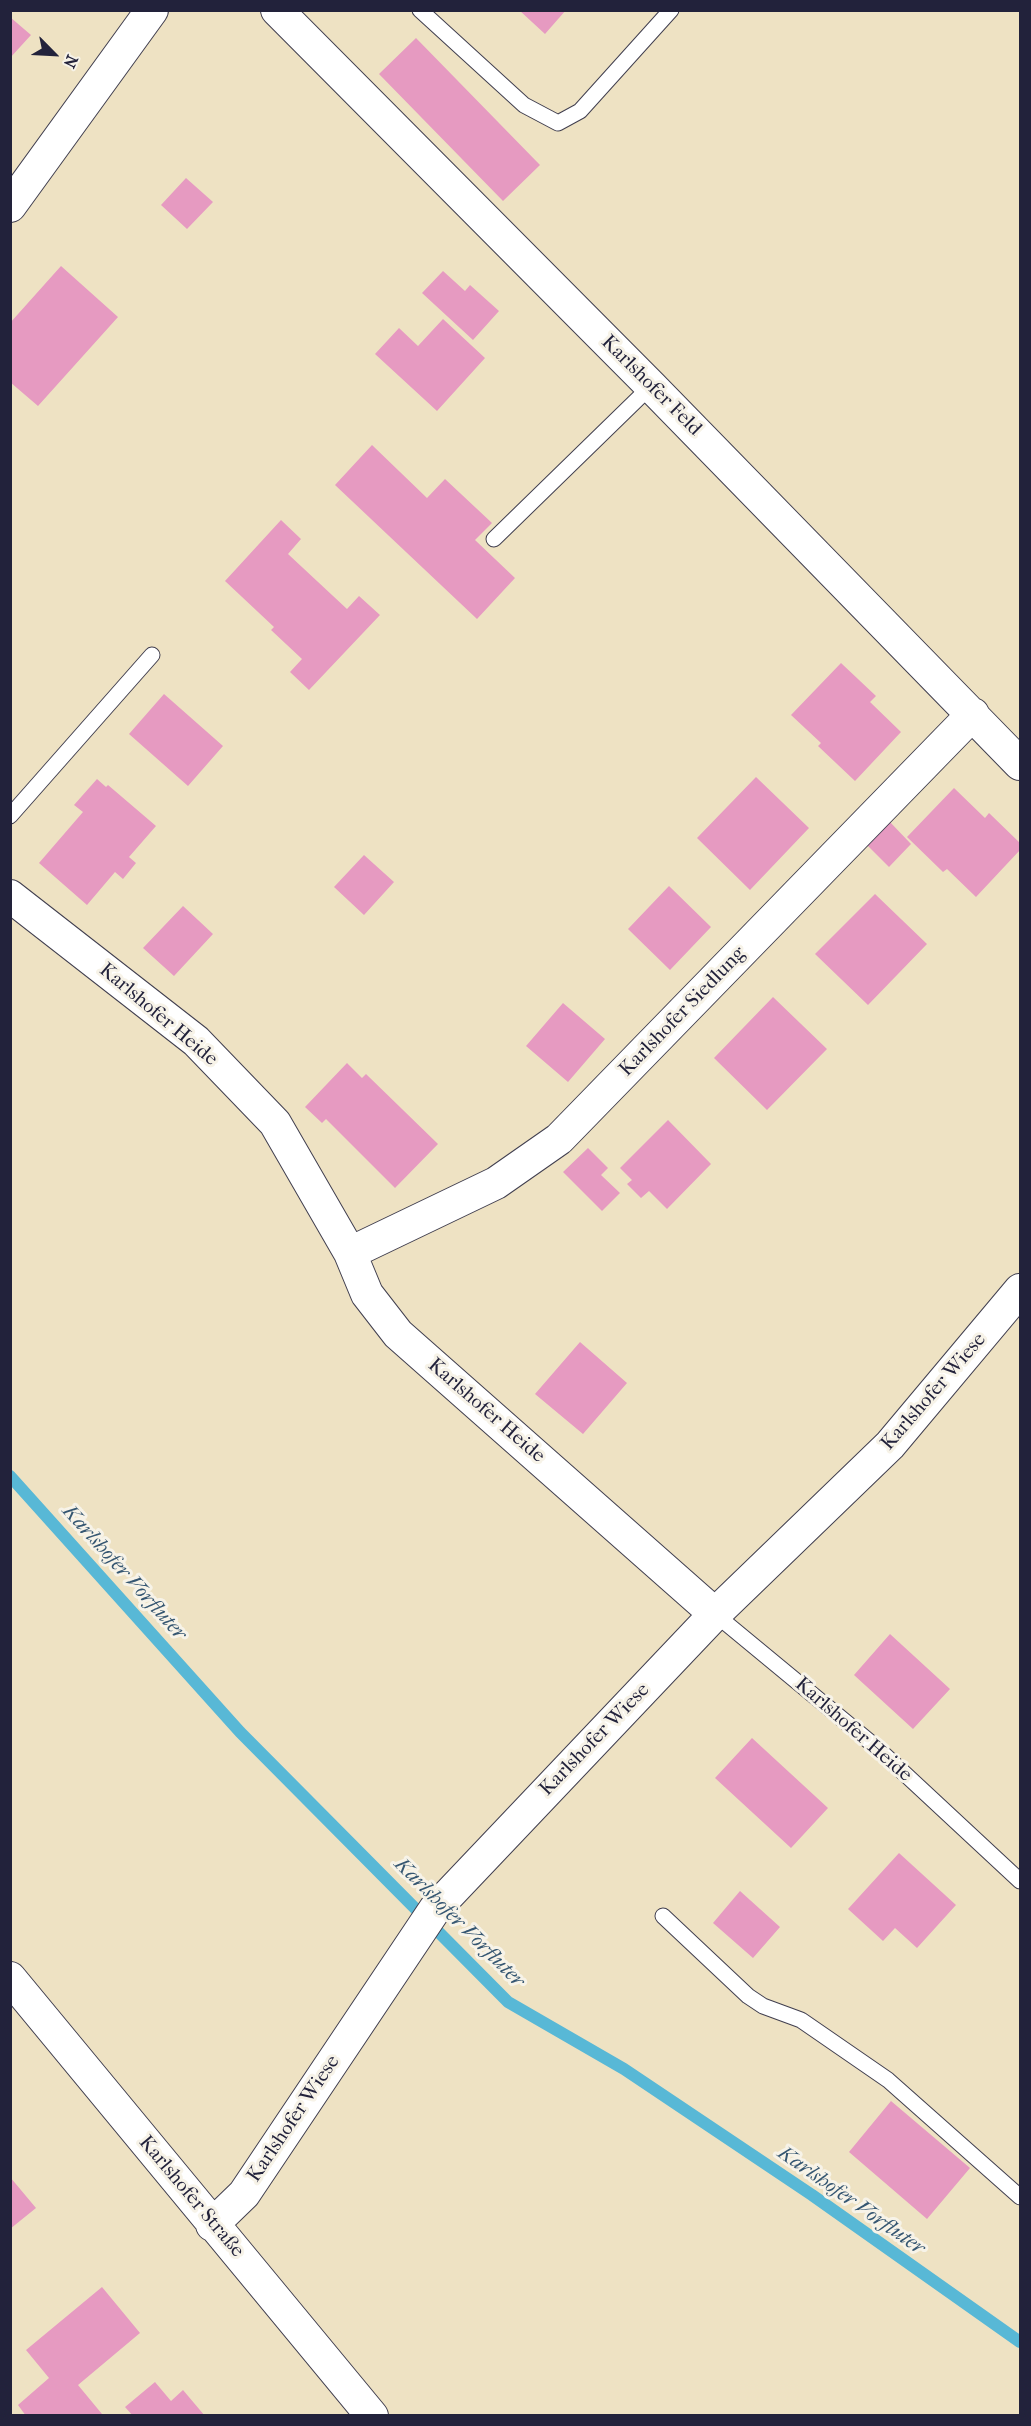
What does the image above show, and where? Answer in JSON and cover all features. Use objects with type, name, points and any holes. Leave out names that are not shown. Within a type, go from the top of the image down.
[{"type":"street","points":[[10,206],[152,10]]},
{"type":"street","name":"Karlshofer Feld","points":[[277,10],[651,386],[1020,764]]},
{"type":"street","name":"Karlshofer Siedlung","points":[[350,1253],[496,1183],[559,1139],[973,714]]},
{"type":"street","name":"Karlshofer Heide","points":[[10,896],[196,1041],[267,1114],[280,1132],[350,1253],[367,1294],[398,1334],[715,1614]]},
{"type":"street","name":"Karlshofer Wiese","points":[[212,2225],[244,2194],[428,1918],[715,1614],[890,1445],[1020,1290]]},
{"type":"street","name":"Karlshofer Straße","points":[[10,1978],[212,2225],[372,2415]]},
{"type":"lane","points":[[420,10],[525,105],[558,123],[580,111],[671,10]]},
{"type":"lane","points":[[494,539],[651,386]]},
{"type":"lane","points":[[10,816],[152,655]]},
{"type":"lane","name":"Karlshofer Heide","points":[[715,1614],[876,1748],[1020,1881]]},
{"type":"lane","points":[[663,1916],[748,1996],[763,2006],[801,2020],[888,2080],[1020,2197]]},
{"type":"building","points":[[519,10],[566,10],[545,34]]},
{"type":"building","points":[[10,17],[31,35],[10,58]]},
{"type":"building","points":[[416,38],[540,165],[503,201],[379,74]]},
{"type":"building","points":[[186,178],[213,202],[187,229],[161,205]]},
{"type":"building","points":[[61,266],[118,317],[38,406],[10,382],[10,323]]},
{"type":"building","points":[[443,271],[465,291],[470,285],[499,311],[473,340],[422,293]]},
{"type":"building","points":[[443,319],[485,358],[437,411],[375,354],[399,328],[418,346]]},
{"type":"building","points":[[372,445],[427,498],[445,479],[492,523],[475,540],[515,578],[477,619],[335,485]]},
{"type":"building","points":[[281,520],[301,539],[288,554],[347,609],[359,596],[380,615],[309,690],[290,672],[302,659],[271,630],[274,627],[225,581]]},
{"type":"building","points":[[841,663],[876,696],[870,702],[901,732],[855,781],[818,746],[821,743],[791,715]]},
{"type":"building","points":[[164,694],[223,746],[188,786],[129,734]]},
{"type":"building","points":[[756,777],[809,828],[750,890],[697,838]]},
{"type":"building","points":[[97,779],[106,787],[108,785],[156,826],[129,857],[136,863],[123,879],[115,872],[87,905],[39,863],[83,812],[74,805]]},
{"type":"building","points":[[954,788],[985,818],[989,813],[1020,843],[1020,850],[976,897],[947,869],[943,872],[907,837]]},
{"type":"building","points":[[889,821],[911,844],[889,867],[866,844]]},
{"type":"building","points":[[364,855],[394,882],[364,915],[334,887]]},
{"type":"building","points":[[669,886],[711,927],[670,970],[628,929]]},
{"type":"building","points":[[875,894],[927,944],[868,1005],[815,954]]},
{"type":"building","points":[[183,906],[213,934],[174,976],[143,948]]},
{"type":"building","points":[[773,997],[827,1049],[767,1110],[714,1058]]},
{"type":"building","points":[[563,1003],[605,1039],[568,1082],[526,1046]]},
{"type":"building","points":[[347,1063],[362,1078],[366,1074],[438,1144],[395,1188],[326,1119],[322,1123],[305,1107]]},
{"type":"building","points":[[668,1120],[711,1164],[667,1209],[649,1191],[641,1198],[627,1184],[632,1180],[620,1168]]},
{"type":"building","points":[[588,1148],[608,1168],[601,1175],[620,1193],[602,1211],[563,1172]]},
{"type":"building","points":[[580,1342],[627,1383],[583,1434],[535,1394]]},
{"type":"building","points":[[890,1634],[950,1689],[913,1729],[854,1675]]},
{"type":"building","points":[[752,1738],[828,1808],[791,1848],[715,1778]]},
{"type":"building","points":[[899,1853],[956,1905],[917,1948],[895,1928],[883,1941],[848,1909]]},
{"type":"building","points":[[740,1891],[780,1927],[753,1958],[713,1923]]},
{"type":"building","points":[[891,2101],[970,2168],[927,2219],[849,2152]]},
{"type":"building","points":[[10,2177],[36,2208],[10,2229]]},
{"type":"building","points":[[102,2287],[140,2333],[78,2385],[102,2414],[26,2416],[18,2405],[49,2378],[26,2350]]},
{"type":"building","points":[[155,2382],[171,2401],[183,2390],[205,2416],[133,2416],[125,2407]]},
{"type":"waterway","name":"Karlshofer Vorfluter","points":[[10,1476],[240,1732],[508,2002],[624,2069],[812,2195],[1020,2342]]}]
